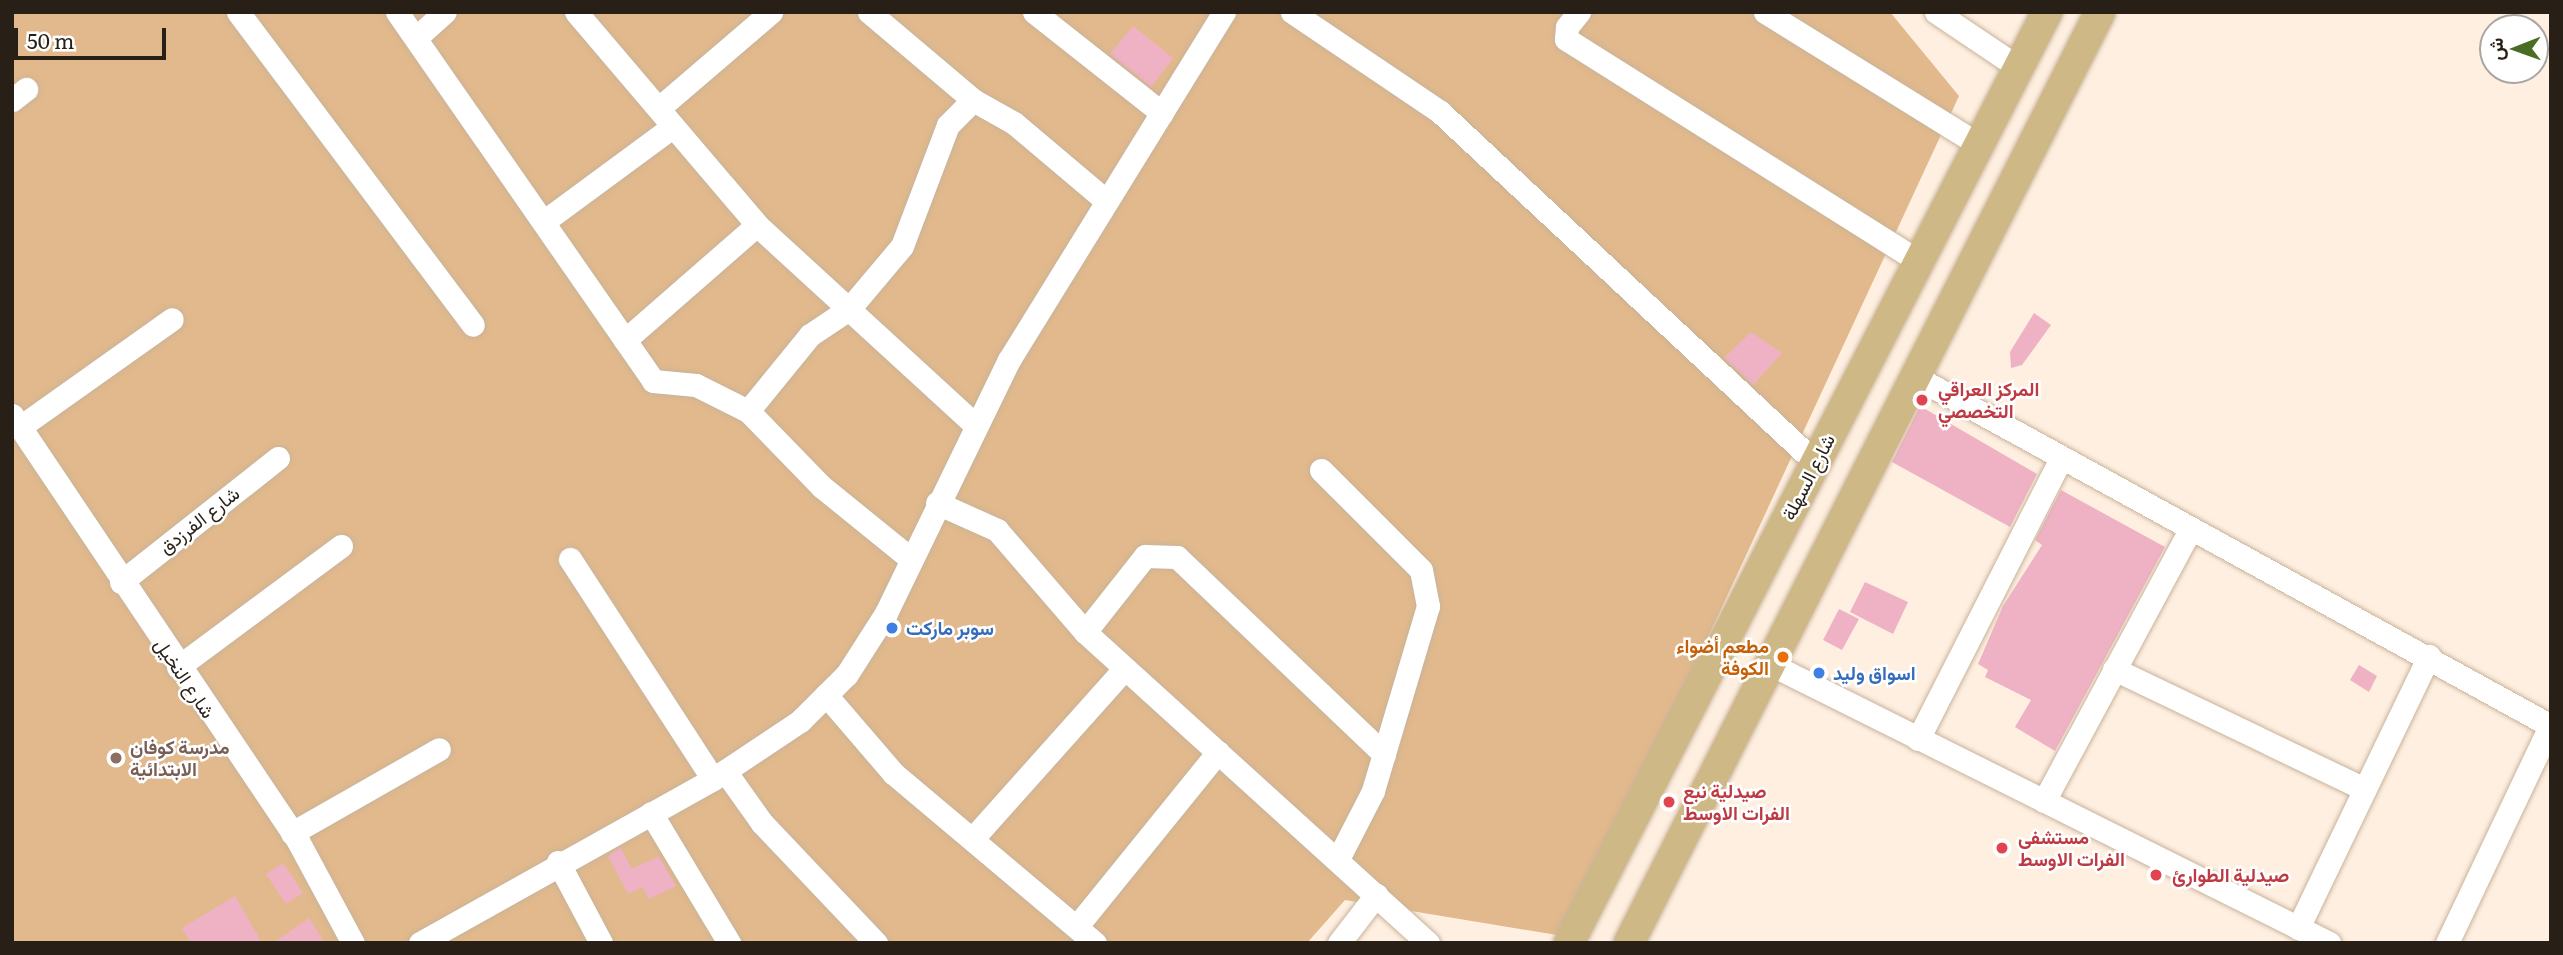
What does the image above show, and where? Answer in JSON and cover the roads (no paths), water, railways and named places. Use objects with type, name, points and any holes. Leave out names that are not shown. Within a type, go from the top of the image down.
[{"type":"main road","name":"شارع السهلة","points":[[1569,943],[2046,12]]},
{"type":"main road","points":[[1629,943],[1912,375],[2100,12]]},
{"type":"street","points":[[237,12],[473,326]]},
{"type":"street","points":[[397,12],[418,36],[546,220],[653,381],[696,385],[748,411],[822,487],[911,559]]},
{"type":"street","points":[[418,36],[445,12]]},
{"type":"street","points":[[576,12],[757,225],[975,425]]},
{"type":"street","points":[[659,108],[771,12]]},
{"type":"street","points":[[869,12],[973,100],[1014,124],[1105,200]]},
{"type":"street","points":[[1034,12],[1162,113]]},
{"type":"street","points":[[420,943],[558,862],[719,775],[800,721],[826,695],[886,613],[975,425],[1105,200],[1224,12]]},
{"type":"street","points":[[1292,12],[1440,112],[1815,463]]},
{"type":"street","points":[[1579,12],[1567,27],[1566,39],[1918,261]]},
{"type":"street","points":[[1765,12],[1979,144]]},
{"type":"street","points":[[1936,12],[2018,67]]},
{"type":"street","points":[[748,411],[810,335],[849,309],[902,246],[948,125],[973,100]]},
{"type":"street","points":[[546,220],[672,127]]},
{"type":"street","points":[[625,340],[757,225]]},
{"type":"street","points":[[16,421],[172,319]]},
{"type":"street","points":[[1912,375],[2190,530],[2429,656],[2550,726],[2447,943]]},
{"type":"street","name":"شارع النخيل","points":[[16,421],[121,582],[292,833],[353,943]]},
{"type":"street","name":"شارع الفرزدق","points":[[121,582],[278,458]]},
{"type":"street","points":[[1918,738],[2061,458]]},
{"type":"street","points":[[1321,470],[1424,579],[1428,606],[1373,791],[1338,859]]},
{"type":"street","points":[[937,503],[997,530],[1085,632],[1428,943]]},
{"type":"street","points":[[2045,802],[2190,530]]},
{"type":"street","points":[[178,667],[341,546]]},
{"type":"street","points":[[1085,632],[1145,555],[1177,557],[1384,754]]},
{"type":"street","points":[[570,559],[719,775],[876,943]]},
{"type":"street","points":[[2298,928],[2429,656]]},
{"type":"street","points":[[1770,664],[2329,943]]},
{"type":"street","points":[[974,837],[1124,669]]},
{"type":"street","points":[[2115,669],[2365,789]]},
{"type":"street","points":[[826,695],[893,773],[974,837],[1095,943]]},
{"type":"street","points":[[292,833],[439,750]]},
{"type":"street","points":[[1077,926],[1218,752]]},
{"type":"street","points":[[651,813],[729,943]]},
{"type":"street","points":[[558,862],[601,943]]},
{"type":"street","points":[[1339,943],[1376,895]]},
{"type":"place","name":"المركز العراقي التخصصي","points":[[1922,400]]},
{"type":"place","name":"سوبر ماركت","points":[[892,628]]},
{"type":"place","name":"مطعم أضواء الكوفة","points":[[1783,657]]},
{"type":"place","name":"اسواق وليد","points":[[1819,673]]},
{"type":"place","name":"مدرسة كوفان الابتدائية","points":[[116,758]]},
{"type":"place","name":"صيدلية نبع الفرات الاوسط","points":[[1669,802]]},
{"type":"place","name":"مستشفى الفرات الاوسط","points":[[2002,848]]},
{"type":"place","name":"صيدلية الطوارئ","points":[[2156,875]]}]
